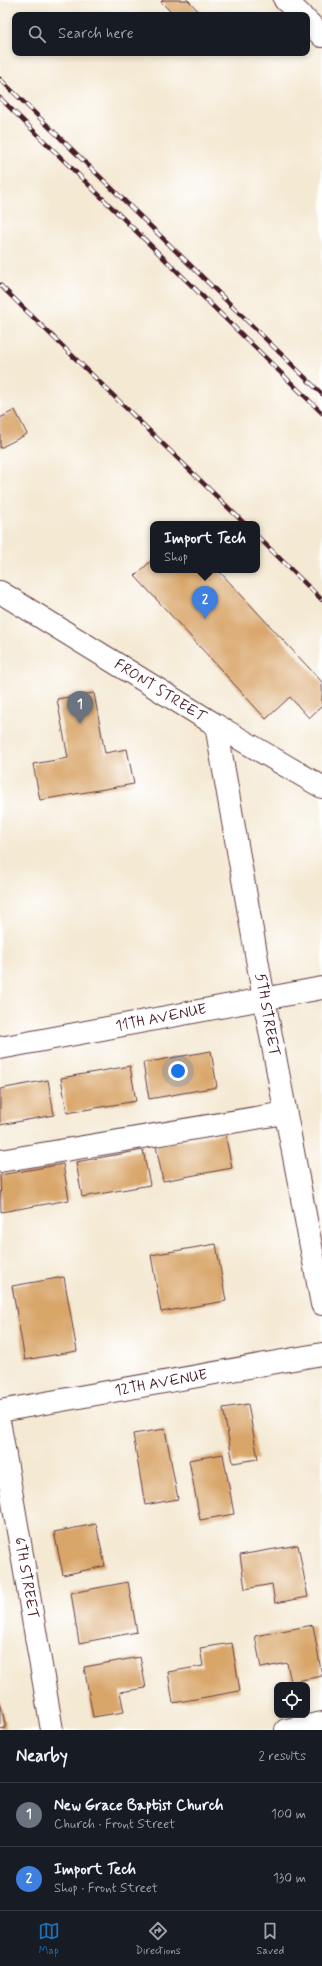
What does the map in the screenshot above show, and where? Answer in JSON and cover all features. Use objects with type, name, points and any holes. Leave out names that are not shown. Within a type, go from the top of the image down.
[{"type":"street","points":[[285,0],[298,12]]},
{"type":"street","points":[[310,24],[322,36]]},
{"type":"street","name":"FRONT STREET","points":[[0,592],[216,725],[322,787]]},
{"type":"street","name":"5TH STREET","points":[[216,725],[285,1113],[322,1304]]},
{"type":"street","name":"11TH AVENUE","points":[[0,1048],[322,988]]},
{"type":"street","points":[[0,1161],[285,1113]]},
{"type":"street","name":"12TH AVENUE","points":[[0,1411],[322,1354]]},
{"type":"street","name":"6TH STREET","points":[[0,1426],[52,1730]]},
{"type":"street","points":[[286,1730],[322,1723]]},
{"type":"building","points":[[163,0],[188,0],[199,12],[171,12],[161,2]]},
{"type":"building","points":[[15,410],[27,434],[0,448],[0,418]]},
{"type":"building","points":[[150,562],[150,573],[221,573],[322,682],[322,706],[309,718],[290,697],[266,719],[135,576]]},
{"type":"building","points":[[94,693],[105,753],[127,749],[134,784],[40,800],[33,764],[68,758],[57,699]]},
{"type":"building","points":[[211,1051],[217,1087],[149,1099],[143,1063]]},
{"type":"building","points":[[130,1066],[136,1101],[67,1113],[61,1078]]},
{"type":"building","points":[[48,1080],[54,1115],[0,1125],[0,1089]]},
{"type":"building","points":[[225,1133],[232,1168],[163,1181],[156,1146]]},
{"type":"building","points":[[143,1150],[150,1185],[82,1197],[76,1162]]},
{"type":"building","points":[[63,1164],[69,1200],[1,1212],[0,1175]]},
{"type":"building","points":[[216,1244],[226,1301],[161,1312],[151,1255]]},
{"type":"building","points":[[64,1277],[77,1351],[25,1360],[12,1286]]},
{"type":"building","points":[[248,1404],[258,1459],[233,1463],[223,1408]]},
{"type":"building","points":[[165,1429],[178,1499],[145,1505],[133,1434]]},
{"type":"building","points":[[223,1454],[234,1514],[200,1520],[189,1460]]},
{"type":"building","points":[[96,1524],[105,1566],[63,1575],[54,1532]]},
{"type":"building","points":[[298,1545],[308,1597],[275,1603],[272,1584],[245,1589],[240,1555]]},
{"type":"building","points":[[128,1582],[137,1632],[79,1643],[71,1593]]},
{"type":"building","points":[[313,1625],[322,1676],[291,1682],[287,1663],[261,1668],[255,1636]]},
{"type":"building","points":[[232,1643],[240,1691],[173,1703],[168,1672],[203,1666],[200,1648]]},
{"type":"building","points":[[140,1657],[146,1688],[120,1692],[124,1712],[93,1717],[84,1667]]},
{"type":"building","points":[[0,1701],[6,1728],[0,1729]]},
{"type":"railway","points":[[0,79],[322,394]]},
{"type":"railway","points":[[0,98],[322,413]]},
{"type":"railway","points":[[0,285],[242,521]]},
{"type":"railway","points":[[260,539],[322,600]]},
{"type":"place","name":"Import Tech","points":[[205,619]]},
{"type":"place","name":"New Grace Baptist Church","points":[[80,724]]}]
